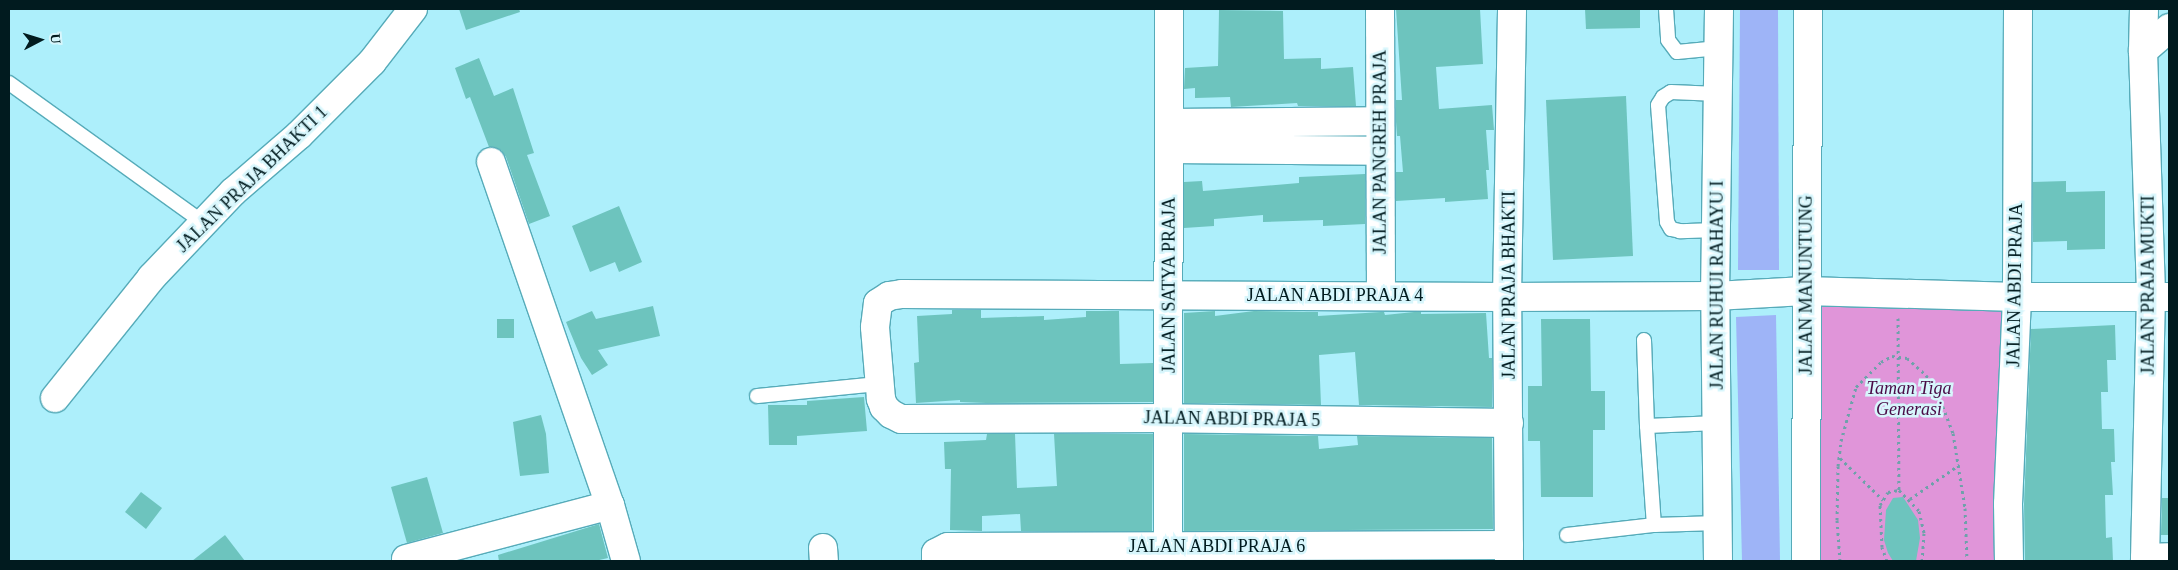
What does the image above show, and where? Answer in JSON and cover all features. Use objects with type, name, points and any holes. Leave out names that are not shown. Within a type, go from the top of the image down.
[{"type":"street","name":"JALAN PRAJA BHAKTI 1","points":[[55,398],[151,278],[233,192],[299,135],[372,62],[413,9]]},
{"type":"street","name":"JALAN SATYA PRAJA","points":[[1168,9],[1168,554]]},
{"type":"street","name":"JALAN PANGREH PRAJA","points":[[1380,9],[1381,295]]},
{"type":"street","name":"JALAN PRAJA BHAKTI","points":[[1509,553],[1507,297],[1512,9]]},
{"type":"street","name":"JALAN RUHUI RAHAYU I","points":[[1718,561],[1716,423],[1723,295],[1716,230],[1719,9]]},
{"type":"street","name":"JALAN MANUNTUNG","points":[[1806,561],[1793,292],[1808,9]]},
{"type":"street","name":"JALAN ABDI PRAJA","points":[[2009,561],[2008,504],[2017,297],[2018,9]]},
{"type":"street","name":"JALAN PRAJA MUKTI","points":[[2144,9],[2143,51],[2158,169],[2160,296],[2153,559]]},
{"type":"street","points":[[2143,51],[2169,28]]},
{"type":"street","points":[[1169,136],[1380,120]]},
{"type":"street","points":[[1169,136],[1380,151]]},
{"type":"street","points":[[491,162],[610,505],[626,561]]},
{"type":"street","name":"JALAN ABDI PRAJA 4","points":[[878,384],[875,327],[878,302],[888,296],[902,294],[955,296],[1381,295],[1507,297],[1723,295],[1793,292],[2017,297],[2160,296]]},
{"type":"street","name":"JALAN ABDI PRAJA 5","points":[[878,384],[884,406],[891,414],[901,419],[1168,418],[1509,423]]},
{"type":"street","points":[[406,559],[610,505]]},
{"type":"street","name":"JALAN ABDI PRAJA 6","points":[[936,561],[936,553],[948,547],[1168,554],[1509,553]]},
{"type":"lane","points":[[1666,9],[1668,40],[1677,52],[1719,48]]},
{"type":"lane","points":[[9,83],[204,223]]},
{"type":"lane","points":[[1716,230],[1672,229],[1667,222],[1658,105],[1663,97],[1671,92],[1718,94]]},
{"type":"lane","points":[[1644,340],[1647,426],[1654,525]]},
{"type":"lane","points":[[757,396],[878,384]]},
{"type":"lane","points":[[1647,426],[1716,423]]},
{"type":"lane","points":[[1567,535],[1654,525],[1718,523]]},
{"type":"path","points":[[1899,294],[1897,357],[1899,490]]},
{"type":"path","points":[[1840,561],[1837,520],[1841,441],[1856,386],[1881,362],[1892,356],[1907,358],[1926,375],[1938,394],[1953,433],[1965,508],[1967,561]]},
{"type":"path","points":[[1839,458],[1883,500]]},
{"type":"path","points":[[1910,499],[1959,465]]},
{"type":"path","points":[[1887,561],[1882,547],[1880,506],[1888,492],[1899,490],[1910,499],[1919,511],[1924,533],[1922,561]]},
{"type":"green space","name":"Taman Tiga Generasi","points":[[1811,299],[2008,304],[2003,561],[1813,561]]},
{"type":"water","points":[[1740,9],[1778,9],[1779,270],[1738,270]]},
{"type":"water","points":[[1776,315],[1780,561],[1742,561],[1736,317]]},
{"type":"building","points":[[459,9],[519,9],[520,12],[466,30]]},
{"type":"building","points":[[1396,9],[1480,9],[1483,64],[1436,67],[1439,109],[1492,105],[1494,130],[1486,130],[1489,170],[1486,170],[1488,199],[1445,202],[1445,198],[1396,201],[1396,172],[1403,172],[1400,136],[1397,136],[1396,122],[1396,100],[1402,100]]},
{"type":"building","points":[[1585,9],[1640,9],[1640,28],[1586,29]]},
{"type":"building","points":[[1219,10],[1283,11],[1284,59],[1321,58],[1321,69],[1353,67],[1356,106],[1298,106],[1297,103],[1231,107],[1230,97],[1195,98],[1195,88],[1184,89],[1185,68],[1218,66]]},
{"type":"building","points":[[479,58],[494,96],[513,88],[534,153],[527,155],[550,216],[529,224],[506,157],[501,150],[489,147],[470,97],[466,99],[455,68]]},
{"type":"building","points":[[1626,96],[1633,256],[1553,260],[1546,100]]},
{"type":"building","points":[[1365,174],[1365,224],[1323,226],[1323,220],[1263,222],[1263,215],[1214,219],[1214,226],[1184,228],[1184,182],[1202,181],[1203,191],[1299,183],[1299,177]]},
{"type":"building","points":[[2066,181],[2066,192],[2105,191],[2105,249],[2067,250],[2067,241],[2033,242],[2033,182]]},
{"type":"building","points":[[619,206],[642,262],[619,272],[615,262],[590,272],[572,226]]},
{"type":"building","points":[[653,306],[660,336],[598,350],[608,365],[592,375],[581,358],[566,322],[592,311],[596,319]]},
{"type":"building","points":[[952,310],[981,310],[981,318],[1044,316],[1044,320],[1086,317],[1086,311],[1119,311],[1120,364],[1153,363],[1153,402],[986,403],[960,402],[960,400],[916,403],[914,363],[919,362],[917,316],[952,314]]},
{"type":"building","points":[[1215,311],[1215,316],[1254,311],[1318,312],[1318,316],[1381,312],[1384,312],[1385,315],[1414,312],[1421,312],[1421,314],[1486,313],[1489,358],[1492,358],[1492,407],[1359,405],[1355,352],[1319,355],[1321,405],[1184,403],[1184,313]]},
{"type":"building","points":[[497,319],[514,319],[514,338],[497,338]]},
{"type":"building","points":[[1541,319],[1590,319],[1591,391],[1605,391],[1605,430],[1593,430],[1593,497],[1541,497],[1540,441],[1528,441],[1528,386],[1542,386]]},
{"type":"building","points":[[2115,325],[2116,360],[2107,360],[2108,392],[2101,392],[2102,429],[2114,429],[2115,462],[2111,462],[2113,495],[2105,495],[2106,538],[2112,537],[2113,561],[2025,561],[2024,504],[2031,329]]},
{"type":"building","points":[[864,397],[867,431],[797,436],[797,445],[769,445],[768,405],[807,405],[807,401]]},
{"type":"building","points":[[541,415],[546,434],[549,473],[520,476],[513,422]]},
{"type":"building","points":[[987,434],[1015,434],[1017,488],[1057,486],[1054,434],[1153,434],[1152,531],[1021,531],[1020,514],[982,516],[982,531],[950,530],[951,469],[945,469],[944,442],[986,440]]},
{"type":"building","points":[[1184,434],[1318,436],[1319,449],[1358,445],[1357,436],[1492,438],[1493,529],[1184,531]]},
{"type":"building","points":[[427,477],[443,533],[407,543],[391,487]]},
{"type":"building","points":[[141,492],[162,508],[146,529],[125,512]]},
{"type":"building","points":[[1903,497],[1918,520],[1920,538],[1916,561],[1893,561],[1884,540],[1886,510],[1893,498]]},
{"type":"building","points":[[2162,498],[2169,498],[2169,535],[2161,535]]},
{"type":"building","points":[[599,524],[608,558],[595,561],[499,561],[498,555]]},
{"type":"building","points":[[225,535],[245,561],[192,561]]}]
